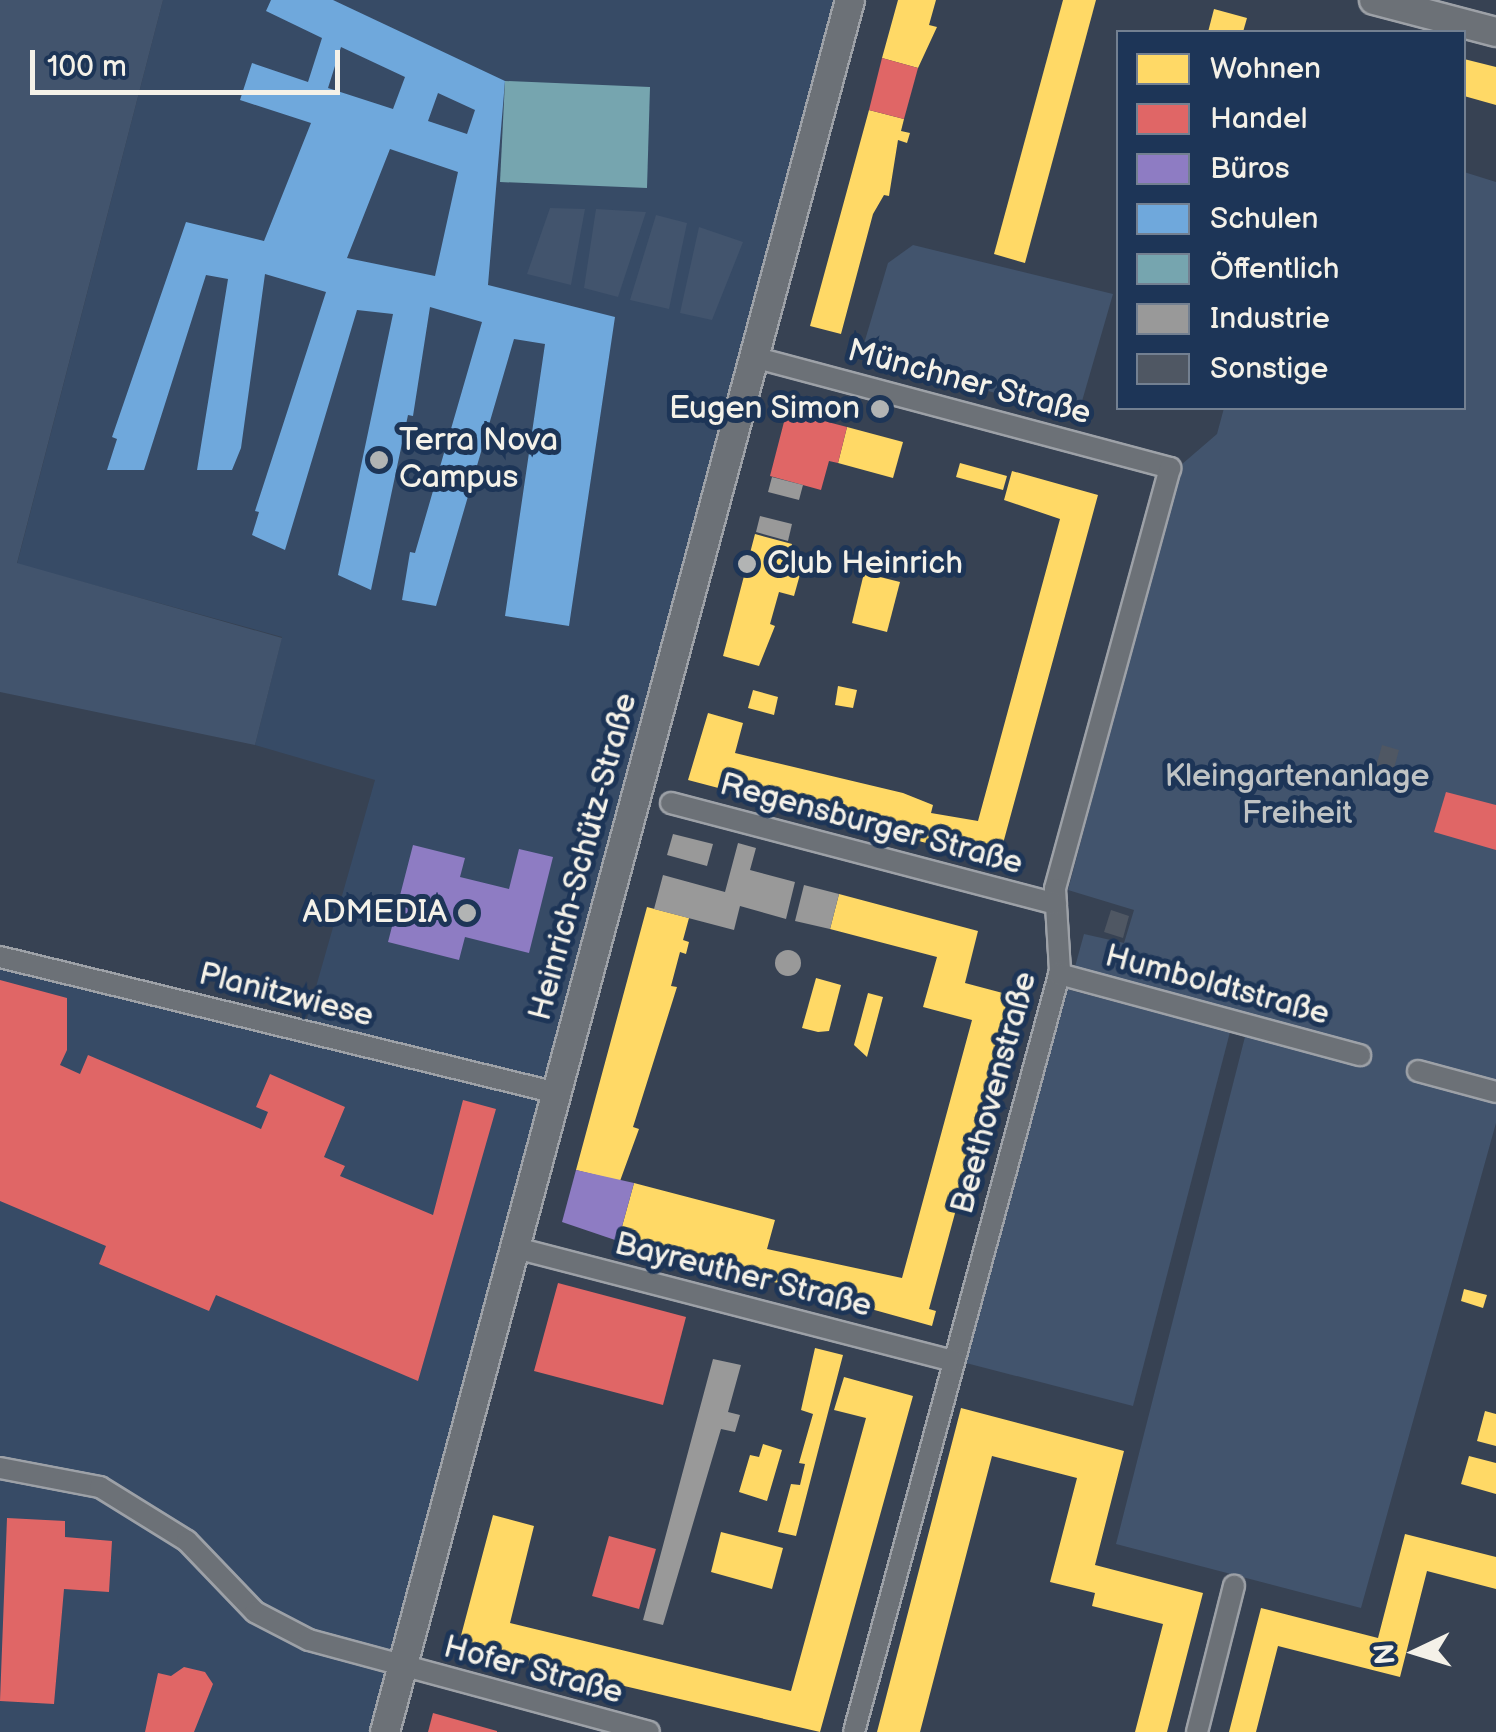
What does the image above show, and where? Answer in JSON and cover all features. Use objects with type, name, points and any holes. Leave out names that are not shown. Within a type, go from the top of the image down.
[{"type":"main road","name":"Heinrich-Schütz-Straße","points":[[386,1732],[850,0]]},
{"type":"main road","points":[[1374,0],[1496,32]]},
{"type":"street","name":"Münchner Straße","points":[[753,357],[1170,468]]},
{"type":"street","name":"Beethovenstraße","points":[[854,1732],[1059,974],[1054,889],[1170,468]]},
{"type":"street","name":"Regensburger Straße","points":[[670,803],[1056,904]]},
{"type":"street","name":"Planitzwiese","points":[[0,956],[557,1093]]},
{"type":"street","name":"Humboldtstraße","points":[[1059,974],[1360,1055]]},
{"type":"street","points":[[1418,1071],[1496,1092]]},
{"type":"street","name":"Bayreuther Straße","points":[[516,1248],[954,1361]]},
{"type":"street","points":[[0,1468],[100,1488],[187,1541],[255,1612],[308,1640],[402,1667]]},
{"type":"street","points":[[1197,1732],[1234,1586]]},
{"type":"street","name":"Hofer Straße","points":[[402,1667],[649,1732]]},
{"type":"shaded area","points":[[163,0],[836,0],[380,1732],[0,1732],[0,946],[306,1022],[375,780],[255,745],[282,637],[17,564]]},
{"type":"green space","points":[[0,0],[163,0],[17,563],[282,638],[255,745],[0,692]]},
{"type":"green space","name":"Kleingartenanlage Freiheit","points":[[1466,173],[1496,182],[1496,1123],[1361,1608],[1116,1544],[1249,1021],[1073,974],[1084,934],[1124,943],[1134,910],[1068,890],[1181,465],[1217,434],[1223,410],[1466,410]]},
{"type":"green space","points":[[550,208],[585,209],[571,285],[527,274]]},
{"type":"green space","points":[[596,209],[646,212],[618,297],[584,288]]},
{"type":"green space","points":[[656,215],[687,223],[669,309],[630,300]]},
{"type":"green space","points":[[699,227],[743,242],[712,320],[680,313]]},
{"type":"green space","points":[[913,245],[1113,294],[1078,415],[860,357],[888,263]]},
{"type":"green space","points":[[1066,989],[1230,1032],[1133,1406],[966,1363]]},
{"type":"building: Wohnen","points":[[898,0],[936,0],[929,25],[937,27],[918,68],[882,58]]},
{"type":"building: Wohnen","points":[[1063,0],[1096,0],[1025,263],[994,254]]},
{"type":"building: Wohnen","points":[[1214,9],[1247,18],[1244,30],[1209,30]]},
{"type":"building: Wohnen","points":[[1466,60],[1496,67],[1496,105],[1466,97]]},
{"type":"building: Wohnen","points":[[869,110],[904,119],[901,131],[910,133],[907,143],[898,140],[889,196],[884,195],[873,214],[841,334],[810,326]]},
{"type":"building: Wohnen","points":[[847,427],[903,442],[893,478],[838,463]]},
{"type":"building: Wohnen","points":[[960,463],[1007,476],[1003,490],[956,477]]},
{"type":"building: Wohnen","points":[[1012,471],[1098,495],[998,862],[688,780],[708,713],[743,723],[735,753],[903,793],[933,805],[931,813],[978,821],[1060,519],[1004,500]]},
{"type":"building: Wohnen","points":[[755,534],[792,544],[789,556],[804,560],[794,596],[779,592],[770,624],[775,626],[759,666],[723,656]]},
{"type":"building: Wohnen","points":[[864,573],[900,582],[887,632],[852,623]]},
{"type":"building: Wohnen","points":[[838,686],[857,690],[853,708],[835,705]]},
{"type":"building: Wohnen","points":[[753,690],[778,697],[774,715],[748,708]]},
{"type":"building: Wohnen","points":[[839,894],[978,931],[965,983],[1014,996],[929,1309],[936,1311],[932,1326],[763,1279],[765,1273],[758,1278],[618,1241],[634,1183],[775,1220],[767,1249],[902,1278],[972,1020],[923,1007],[937,957],[830,929]]},
{"type":"building: Wohnen","points":[[647,907],[689,918],[683,940],[689,942],[686,954],[680,952],[671,986],[677,987],[633,1127],[639,1129],[620,1181],[576,1170]]},
{"type":"building: Wohnen","points":[[816,978],[841,985],[829,1031],[802,1028]]},
{"type":"building: Wohnen","points":[[868,993],[883,997],[867,1057],[854,1045]]},
{"type":"building: Wohnen","points":[[1464,1289],[1487,1295],[1483,1308],[1461,1301]]},
{"type":"building: Wohnen","points":[[815,1348],[843,1355],[796,1536],[778,1532],[791,1484],[800,1485],[805,1464],[799,1463],[813,1414],[801,1410]]},
{"type":"building: Wohnen","points":[[844,1377],[913,1396],[820,1732],[458,1647],[493,1515],[534,1526],[510,1623],[791,1691],[866,1418],[834,1410]]},
{"type":"building: Wohnen","points":[[961,1408],[1124,1451],[1095,1565],[1203,1593],[1167,1732],[1135,1732],[1163,1624],[1092,1606],[1095,1593],[1050,1582],[1077,1478],[992,1456],[920,1732],[877,1732]]},
{"type":"building: Wohnen","points":[[1485,1411],[1496,1414],[1496,1446],[1477,1441]]},
{"type":"building: Wohnen","points":[[763,1444],[782,1450],[767,1501],[739,1492],[750,1455],[759,1457]]},
{"type":"building: Wohnen","points":[[1469,1456],[1496,1463],[1496,1494],[1461,1484]]},
{"type":"building: Wohnen","points":[[721,1532],[783,1548],[772,1589],[711,1572]]},
{"type":"building: Wohnen","points":[[1405,1534],[1496,1557],[1496,1589],[1427,1571],[1400,1677],[1278,1646],[1256,1732],[1229,1732],[1261,1608],[1378,1638]]},
{"type":"building: Handel","points":[[882,58],[918,68],[904,119],[869,110]]},
{"type":"building: Handel","points":[[793,413],[847,427],[838,463],[829,461],[821,490],[770,476],[785,418]]},
{"type":"building: Handel","points":[[1446,792],[1496,805],[1496,850],[1434,832]]},
{"type":"building: Handel","points":[[0,980],[67,998],[67,1050],[60,1065],[80,1074],[88,1055],[261,1129],[268,1112],[256,1107],[270,1074],[345,1107],[324,1157],[345,1166],[340,1176],[433,1215],[463,1100],[496,1109],[418,1381],[216,1295],[209,1311],[99,1264],[106,1246],[0,1201]]},
{"type":"building: Handel","points":[[558,1283],[686,1317],[663,1405],[534,1371]]},
{"type":"building: Handel","points":[[7,1518],[65,1521],[65,1537],[112,1541],[109,1592],[64,1589],[54,1704],[0,1701]]},
{"type":"building: Handel","points":[[609,1536],[656,1549],[639,1609],[592,1596]]},
{"type":"building: Handel","points":[[184,1667],[205,1672],[213,1684],[194,1732],[145,1732],[158,1673],[171,1676]]},
{"type":"building: Handel","points":[[433,1713],[497,1731],[497,1732],[428,1732]]},
{"type":"building: Büros","name":"ADMEDIA","points":[[413,845],[465,858],[460,877],[509,889],[519,849],[553,857],[529,953],[465,937],[459,960],[388,942]]},
{"type":"building: Büros","points":[[576,1170],[634,1183],[618,1241],[562,1222]]},
{"type":"building: Schulen","points":[[271,0],[333,0],[505,81],[488,285],[615,317],[569,626],[505,616],[545,344],[514,339],[436,606],[402,600],[410,552],[415,553],[482,322],[430,307],[413,416],[408,415],[371,590],[338,575],[393,314],[357,310],[285,550],[252,535],[259,512],[255,511],[326,292],[265,274],[241,448],[232,470],[197,470],[228,279],[206,275],[144,470],[107,470],[117,439],[112,437],[186,222],[264,241],[311,123],[240,100],[252,63],[308,82],[322,38],[266,11]],"holes":[[[341,47],[405,77],[393,109],[328,88]],[[438,93],[475,110],[467,134],[428,121]],[[390,149],[458,172],[435,276],[347,258]]]},
{"type":"building: Öffentlich","points":[[505,81],[650,87],[647,188],[500,182]]},
{"type":"building: Industrie","points":[[772,477],[803,485],[799,500],[768,492]]},
{"type":"building: Industrie","points":[[760,516],[792,524],[788,541],[756,532]]},
{"type":"building: Industrie","points":[[673,834],[713,844],[707,866],[667,855]]},
{"type":"building: Industrie","points":[[738,843],[756,848],[750,870],[795,882],[786,919],[740,906],[734,930],[654,909],[663,875],[725,892]]},
{"type":"building: Industrie","points":[[804,885],[839,894],[830,929],[795,921]]},
{"type":"building: Industrie","points":[[788,950],[797,954],[801,963],[797,972],[788,976],[779,972],[775,963],[779,954]]},
{"type":"building: Industrie","points":[[713,1359],[741,1365],[728,1412],[740,1415],[735,1432],[721,1429],[663,1625],[643,1620]]},
{"type":"building: Sonstige","points":[[1382,745],[1399,750],[1393,772],[1376,767]]},
{"type":"building: Sonstige","points":[[1111,910],[1129,916],[1123,938],[1104,932]]},
{"type":"place","name":"Eugen Simon","points":[[880,409]]},
{"type":"place","name":"Terra Nova Campus","points":[[379,460]]},
{"type":"place","name":"Club Heinrich","points":[[747,564]]},
{"type":"place","name":"ADMEDIA","points":[[467,913]]}]
